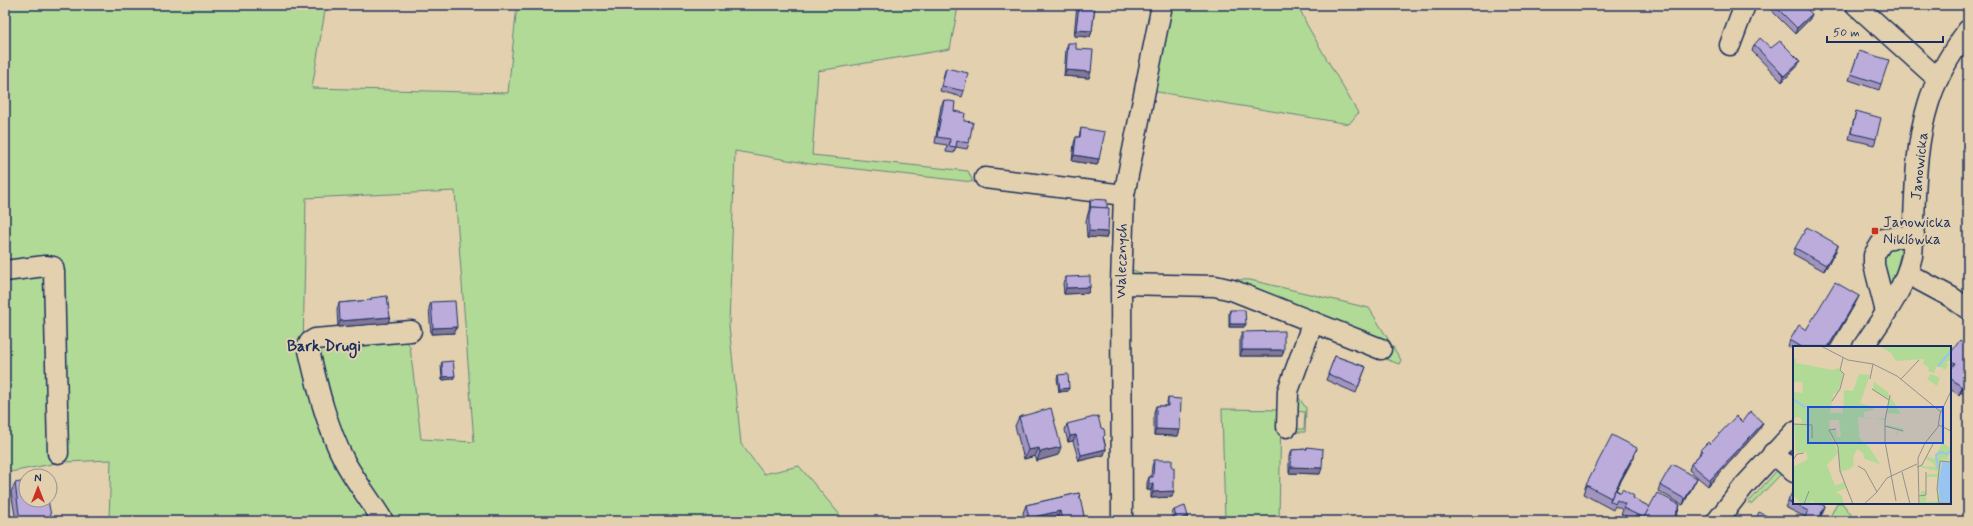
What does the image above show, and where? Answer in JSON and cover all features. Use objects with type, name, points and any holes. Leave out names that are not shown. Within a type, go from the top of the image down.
[{"type":"street","name":"Walecznych","points":[[1122,521],[1120,284],[1124,195],[1162,5]]},
{"type":"street","points":[[1730,45],[1745,5]]},
{"type":"street","points":[[1856,5],[1938,79]]},
{"type":"street","name":"Janowicka","points":[[1863,346],[1899,292],[1908,274],[1912,256],[1914,234],[1920,138],[1928,105],[1949,56],[1968,30]]},
{"type":"street","points":[[985,178],[1124,195]]},
{"type":"street","points":[[1886,312],[1874,265],[1874,255],[1884,239],[1914,234]]},
{"type":"street","points":[[5,271],[45,266],[52,267],[54,272],[58,453]]},
{"type":"street","points":[[1908,274],[1951,296],[1968,309]]},
{"type":"street","points":[[1120,284],[1215,286],[1232,290],[1381,349]]},
{"type":"street","points":[[1287,428],[1288,391],[1313,322]]},
{"type":"street","points":[[383,521],[345,461],[334,436],[322,404],[308,346],[310,342],[315,339],[410,331]]},
{"type":"street","points":[[1717,521],[1744,486],[1793,433]]},
{"type":"street","points":[[1773,454],[1793,471]]},
{"type":"green space","points":[[5,5],[326,5],[312,88],[508,93],[517,5],[956,5],[958,7],[950,49],[818,71],[812,155],[968,171],[973,182],[811,164],[735,151],[729,325],[741,444],[764,474],[799,466],[845,521],[389,521],[360,476],[341,441],[326,399],[315,349],[404,337],[410,347],[421,439],[474,442],[455,191],[306,198],[303,350],[326,431],[342,465],[377,521],[109,521],[111,460],[65,462],[58,261],[5,266]]},
{"type":"green space","points":[[1166,5],[1298,5],[1307,25],[1358,113],[1349,124],[1152,91],[1142,134],[1132,196],[1128,268],[1151,277],[1250,280],[1369,308],[1401,360],[1399,364],[1383,358],[1386,348],[1233,285],[1219,282],[1139,280],[1133,279],[1128,275],[1125,268],[1129,195]]},
{"type":"green space","points":[[1887,247],[1902,247],[1897,268],[1890,285],[1884,271]]},
{"type":"green space","points":[[5,275],[52,275],[57,463],[31,468],[18,468],[18,470],[5,473]]},
{"type":"green space","points":[[1319,335],[1322,335],[1311,342]]},
{"type":"green space","points":[[1311,342],[1294,391],[1306,408],[1305,432],[1296,432],[1297,429],[1304,429],[1305,412],[1294,411],[1291,397]]},
{"type":"green space","points":[[1222,409],[1281,410],[1279,521],[1225,521]]},
{"type":"green space","points":[[1780,467],[1784,471],[1752,504],[1748,503]]},
{"type":"green space","points":[[1836,504],[1843,504],[1855,520],[1854,521],[1828,521]]},
{"type":"building","points":[[1079,5],[1095,5],[1092,31],[1076,30]]},
{"type":"building","points":[[1774,5],[1803,5],[1812,14],[1797,28]]},
{"type":"building","points":[[1760,38],[1771,48],[1780,41],[1800,61],[1784,76],[1754,45]]},
{"type":"building","points":[[1068,43],[1076,43],[1076,49],[1093,50],[1091,72],[1066,70]]},
{"type":"building","points":[[1859,51],[1889,60],[1881,84],[1851,74]]},
{"type":"building","points":[[946,68],[968,73],[964,91],[942,86]]},
{"type":"building","points":[[944,100],[955,102],[954,111],[965,113],[964,121],[973,122],[969,143],[957,141],[956,147],[949,146],[950,139],[937,137]]},
{"type":"building","points":[[1856,111],[1881,118],[1876,139],[1851,133]]},
{"type":"building","points":[[1081,128],[1105,132],[1099,159],[1074,155],[1076,137],[1080,137]]},
{"type":"building","points":[[1091,199],[1107,200],[1107,208],[1090,208]]},
{"type":"building","points":[[1091,207],[1109,208],[1108,232],[1089,231],[1089,215]]},
{"type":"building","points":[[1807,227],[1838,245],[1826,265],[1795,248]]},
{"type":"building","points":[[1090,276],[1090,287],[1066,288],[1066,277]]},
{"type":"building","points":[[1835,282],[1859,296],[1829,346],[1800,346],[1790,340],[1799,325],[1806,330]]},
{"type":"building","points":[[387,296],[390,317],[340,321],[339,303],[371,300],[371,298]]},
{"type":"building","points":[[455,301],[457,327],[433,328],[431,302]]},
{"type":"building","points":[[1230,310],[1245,310],[1246,324],[1230,324]]},
{"type":"building","points":[[1284,331],[1284,350],[1242,350],[1242,332]]},
{"type":"building","points":[[1960,340],[1968,346],[1968,353],[1963,360],[1968,363],[1968,386],[1964,384],[1962,387],[1951,379],[1951,369],[1955,363],[1951,361],[1951,353]]},
{"type":"building","points":[[1335,356],[1366,367],[1358,387],[1328,374]]},
{"type":"building","points":[[453,361],[455,376],[443,377],[442,362]]},
{"type":"building","points":[[1068,374],[1069,388],[1060,389],[1058,375]]},
{"type":"building","points":[[1168,398],[1181,399],[1180,430],[1156,429],[1156,406],[1168,406]]},
{"type":"building","points":[[1051,408],[1061,447],[1040,452],[1039,448],[1028,450],[1019,417]]},
{"type":"building","points":[[1750,411],[1763,423],[1710,480],[1691,464],[1703,451],[1701,449],[1708,442],[1710,444],[1736,416],[1742,422]]},
{"type":"building","points":[[1098,416],[1101,428],[1104,429],[1105,435],[1103,437],[1106,449],[1081,455],[1076,435],[1070,436],[1067,424]]},
{"type":"building","points":[[1612,435],[1637,448],[1611,498],[1586,485]]},
{"type":"building","points":[[1307,447],[1323,449],[1322,468],[1291,467],[1292,450],[1307,449]]},
{"type":"building","points":[[1154,460],[1172,460],[1172,467],[1174,467],[1174,491],[1153,492],[1153,484],[1149,484],[1149,477],[1153,477]]},
{"type":"building","points":[[1672,464],[1697,478],[1685,499],[1660,485]]},
{"type":"building","points":[[18,482],[18,506],[15,483]]},
{"type":"building","points":[[1622,489],[1634,496],[1633,498],[1650,507],[1644,518],[1623,508],[1625,504],[1617,500],[1615,504],[1610,501],[1615,490],[1621,493]]},
{"type":"building","points":[[1793,490],[1793,504],[1788,501]]},
{"type":"building","points":[[1079,493],[1085,521],[1062,521],[1060,511],[1029,518],[1026,505]]},
{"type":"building","points":[[1657,493],[1680,505],[1675,515],[1679,517],[1677,521],[1642,521]]},
{"type":"building","points":[[1794,504],[1820,504],[1825,506],[1817,521],[1813,521],[1805,517],[1808,511]]},
{"type":"building","points":[[1185,506],[1188,516],[1177,520],[1174,510]]},
{"type":"building","points":[[18,508],[50,508],[52,521],[20,521]]},
{"type":"building","points":[[1759,512],[1777,521],[1755,521]]},
{"type":"place","name":"Janowicka Niklówka","points":[[1875,231]]},
{"type":"district","name":"Bark Drugi","points":[[324,345]]}]
